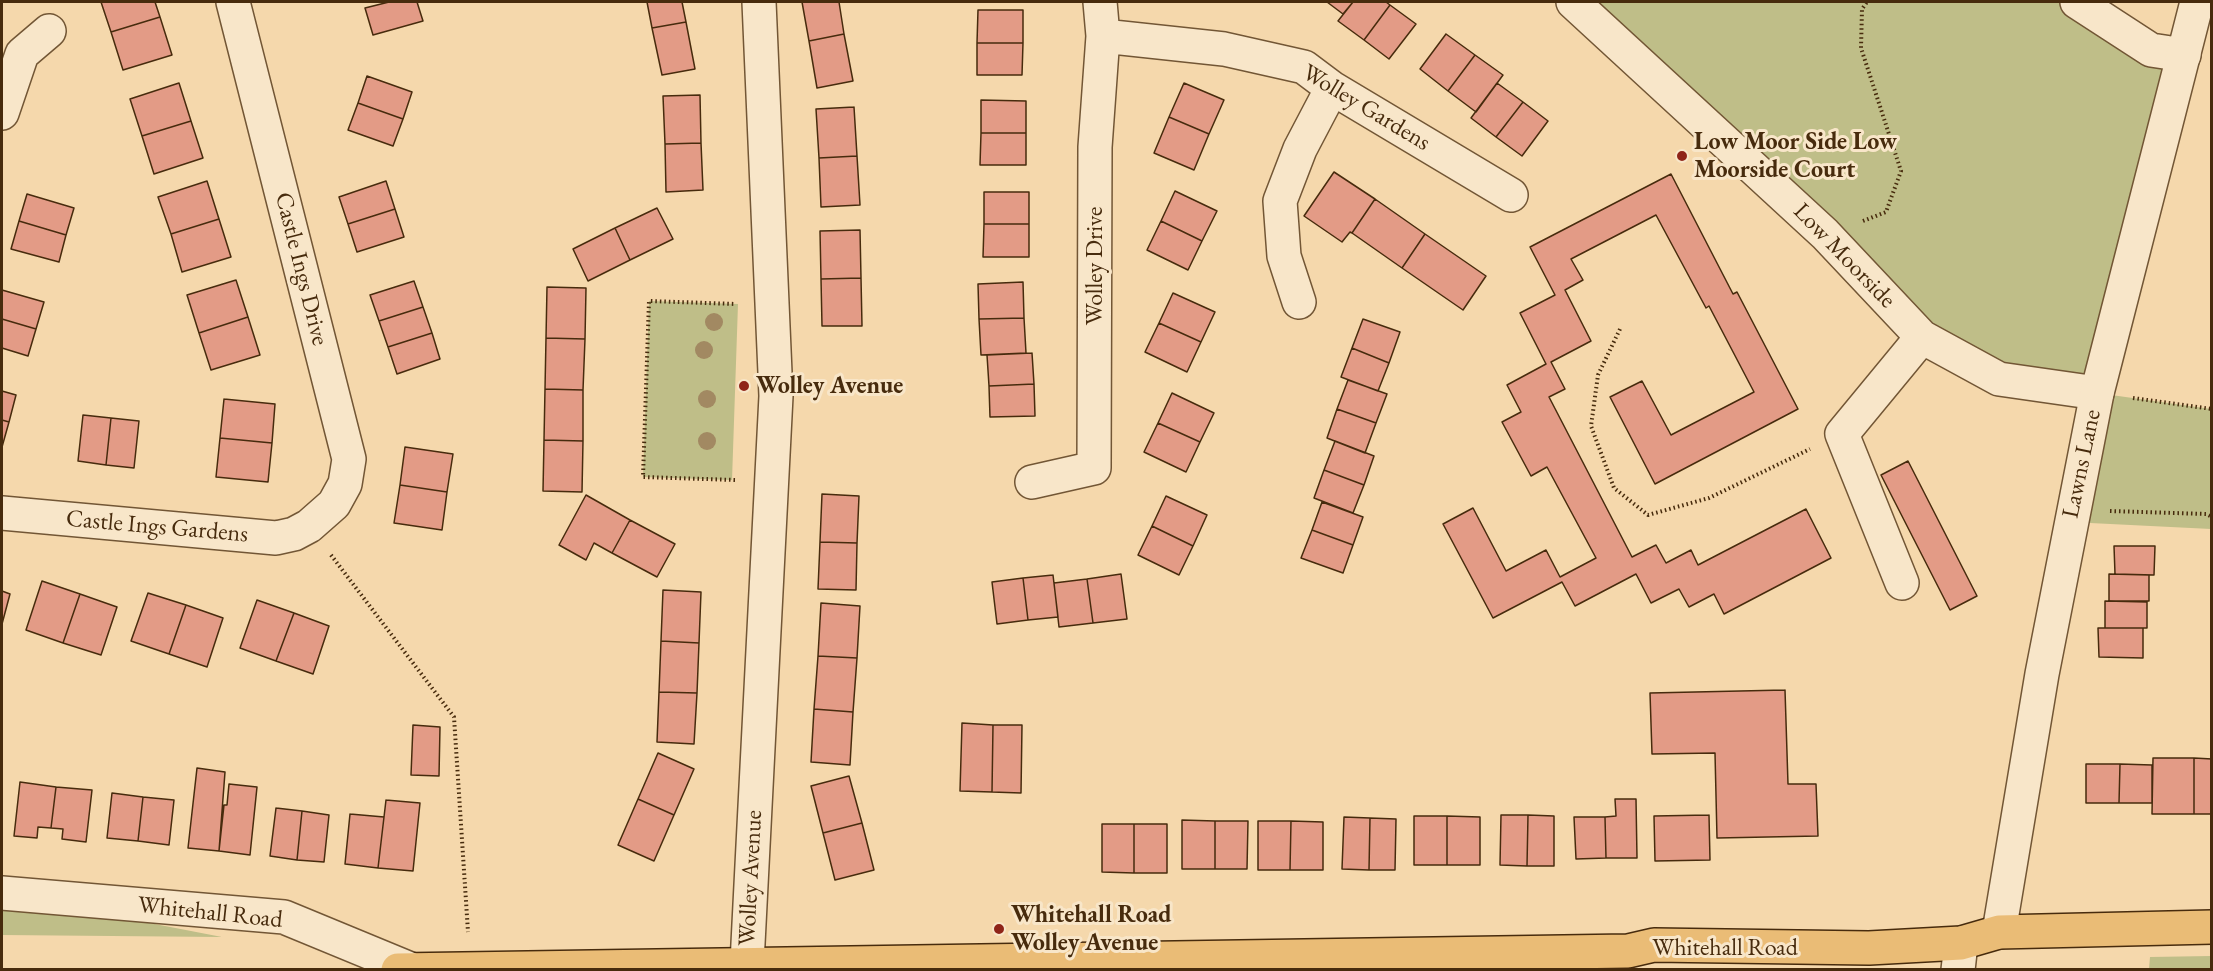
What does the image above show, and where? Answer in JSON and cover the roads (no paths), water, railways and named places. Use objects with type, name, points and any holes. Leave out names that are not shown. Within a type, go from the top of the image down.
[{"type":"main road","name":"Whitehall Road","points":[[398,969],[1628,951],[1654,945],[1869,948],[1960,956],[2000,932],[2211,927]]},
{"type":"street","name":"Castle Ings Drive","points":[[233,2],[349,459],[345,484],[334,504],[309,526]]},
{"type":"street","name":"Wolley Avenue","points":[[747,963],[776,396],[759,2]]},
{"type":"street","name":"Wolley Drive","points":[[1032,482],[1094,468],[1095,147],[1103,36],[1100,2]]},
{"type":"street","name":"Low Moorside","points":[[1573,2],[1825,234],[1922,337],[1999,379],[2097,393]]},
{"type":"street","points":[[2077,2],[2151,50],[2184,55]]},
{"type":"street","name":"Lawns Lane","points":[[2000,932],[2042,674],[2097,393],[2184,55],[2200,17]]},
{"type":"street","points":[[2,112],[22,54],[49,31]]},
{"type":"street","name":"Wolley Gardens","points":[[1103,36],[1224,49],[1304,67],[1332,88],[1511,195]]},
{"type":"street","points":[[1299,302],[1284,256],[1280,201],[1300,148],[1332,88]]},
{"type":"street","points":[[1902,583],[1842,434],[1922,337]]},
{"type":"street","name":"Castle Ings Gardens","points":[[2,513],[276,538],[294,534],[309,526]]},
{"type":"street","name":"Whitehall Road","points":[[2,893],[284,917],[410,969]]},
{"type":"place","name":"Low Moor Side Low Moorside Court","points":[[1682,156]]},
{"type":"place","name":"Wolley Avenue","points":[[744,386]]},
{"type":"place","name":"Whitehall Road Wolley Avenue","points":[[999,929]]}]
